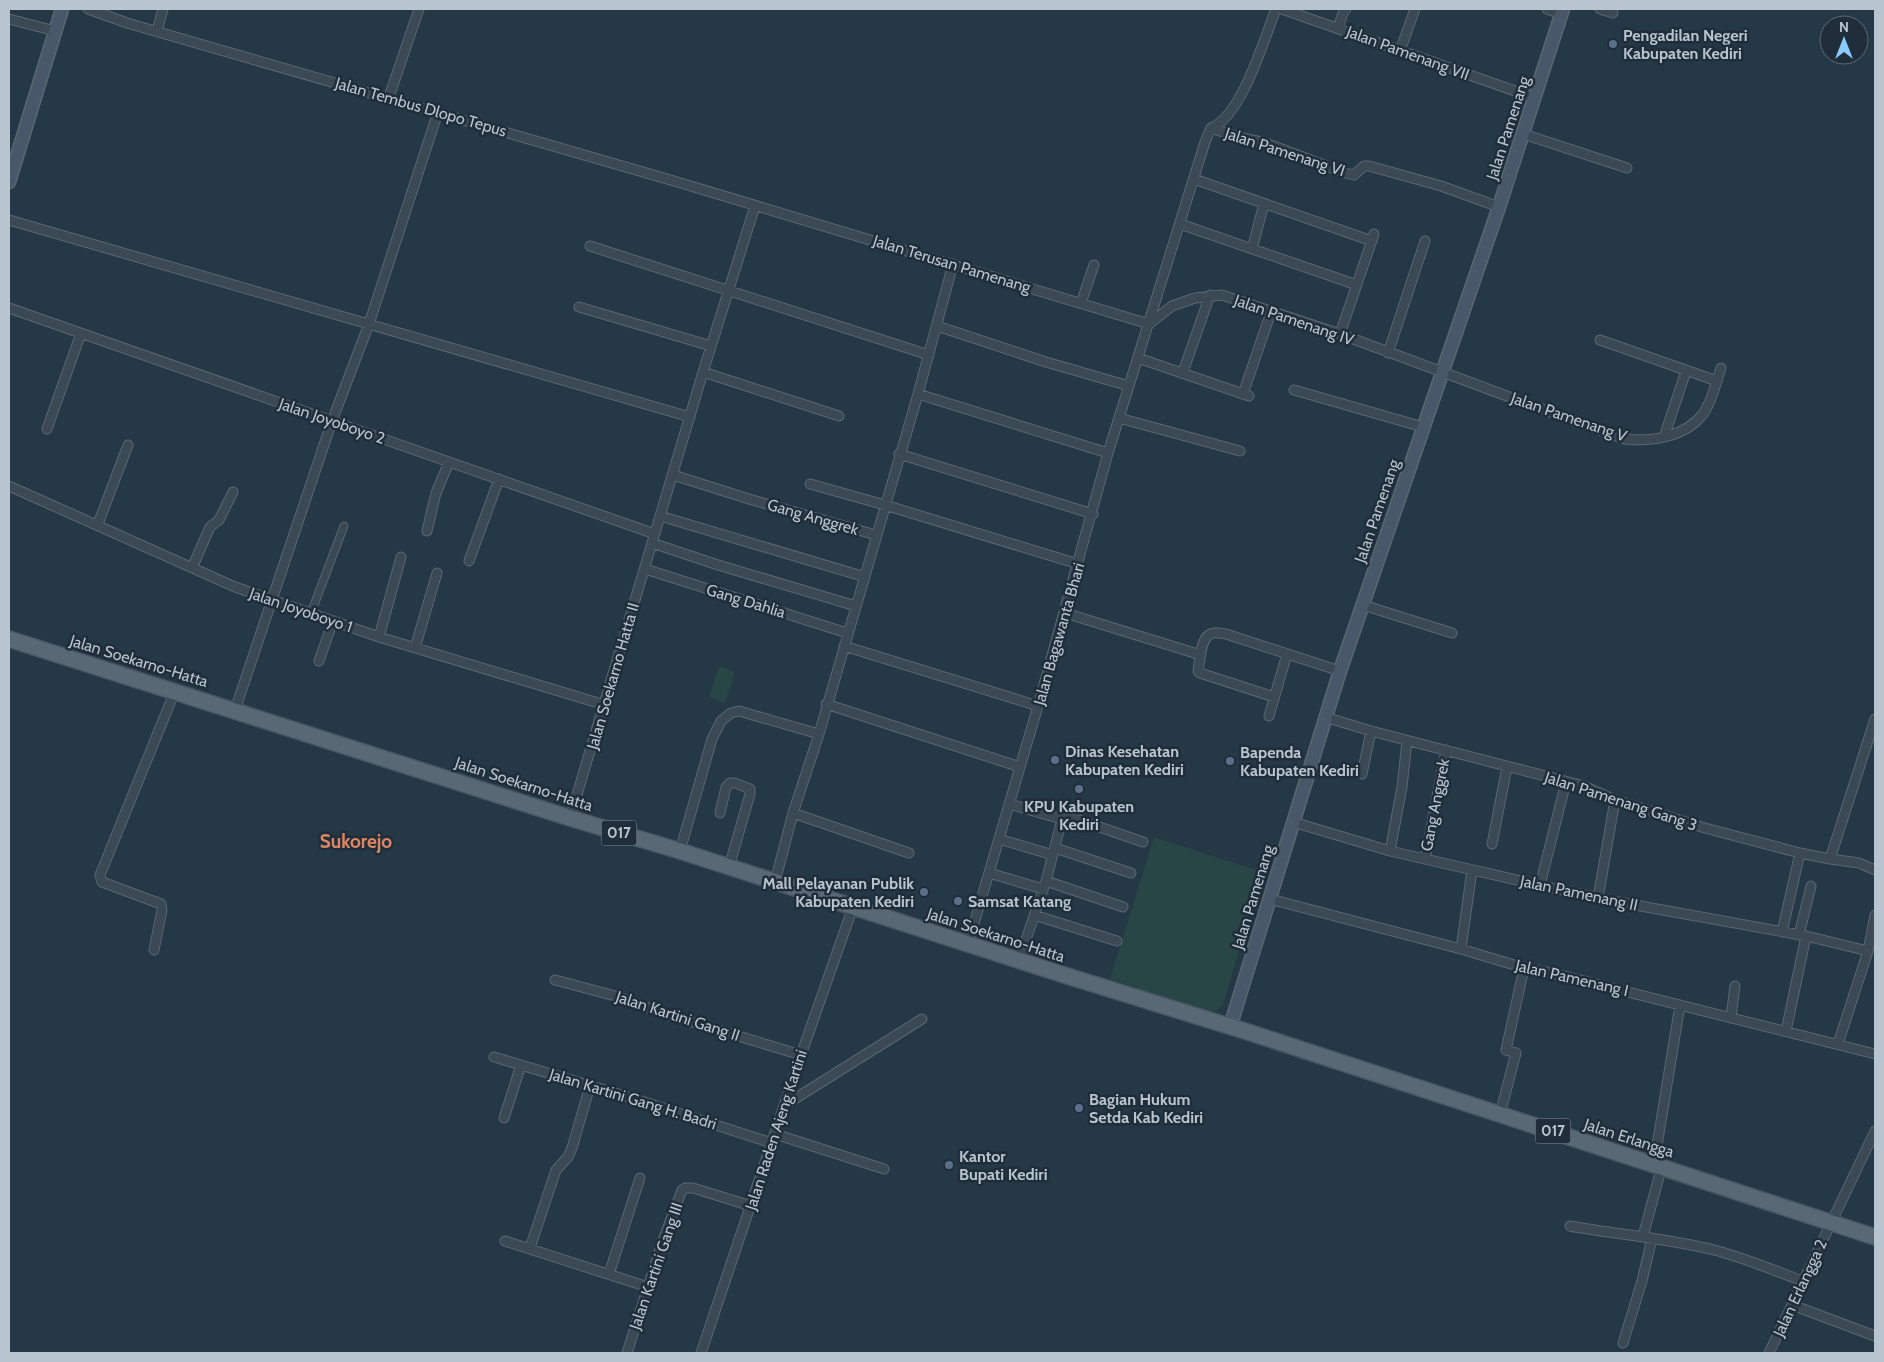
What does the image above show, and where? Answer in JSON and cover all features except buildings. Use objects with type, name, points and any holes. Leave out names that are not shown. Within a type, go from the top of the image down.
[{"type":"main road","points":[[9,182],[62,9]]},
{"type":"main road","name":"Jalan Pamenang","points":[[1230,1027],[1340,671],[1499,207],[1563,11]]},
{"type":"main road","name":"Jalan Soekarno-Hatta","points":[[10,643],[175,691],[1230,1027]]},
{"type":"main road","name":"Jalan Erlangga","points":[[1230,1027],[1875,1237]]},
{"type":"street","name":"Jalan Tembus Dlopo Tepus","points":[[88,9],[157,31],[389,97],[755,206]]},
{"type":"street","points":[[157,31],[163,9]]},
{"type":"street","points":[[389,97],[419,9]]},
{"type":"street","points":[[1211,128],[1218,125],[1231,111],[1246,87],[1276,9]]},
{"type":"street","name":"Jalan Pamenang VII","points":[[1282,9],[1535,98]]},
{"type":"street","points":[[1338,28],[1346,9]]},
{"type":"street","points":[[1400,51],[1415,9]]},
{"type":"street","points":[[1547,9],[1563,11]]},
{"type":"street","points":[[1600,9],[1613,13]]},
{"type":"street","points":[[9,19],[55,30]]},
{"type":"street","points":[[235,710],[332,421],[368,324],[438,112]]},
{"type":"street","name":"Jalan Bagawanta Bhari","points":[[968,944],[1093,514],[1108,453],[1211,128]]},
{"type":"street","name":"Jalan Pamenang VI","points":[[1211,128],[1266,144],[1345,173],[1354,175],[1364,166],[1369,166],[1441,186],[1499,207]]},
{"type":"street","points":[[1523,134],[1627,168]]},
{"type":"street","points":[[1194,179],[1264,204],[1373,237],[1340,334]]},
{"type":"street","points":[[1252,249],[1264,204]]},
{"type":"street","name":"Jalan Terusan Pamenang","points":[[755,206],[1148,324]]},
{"type":"street","name":"Jalan Soekarno Hatta II","points":[[570,818],[703,372],[755,206]]},
{"type":"street","points":[[9,220],[690,417]]},
{"type":"street","points":[[1180,224],[1357,285]]},
{"type":"street","points":[[1388,353],[1425,241]]},
{"type":"street","points":[[590,246],[928,355]]},
{"type":"street","points":[[775,882],[793,813],[918,394],[953,264]]},
{"type":"street","points":[[1081,303],[1094,264]]},
{"type":"street","points":[[1183,372],[1210,295]]},
{"type":"street","name":"Jalan Pamenang IV","points":[[1148,324],[1172,306],[1210,295],[1222,296],[1340,334],[1442,371]]},
{"type":"street","points":[[579,307],[711,346]]},
{"type":"street","name":"Jalan Joyoboyo 2","points":[[9,308],[499,479],[728,568],[856,606]]},
{"type":"street","points":[[1138,358],[1246,395],[1271,312]]},
{"type":"street","points":[[937,326],[1046,362],[1129,386]]},
{"type":"street","points":[[47,429],[81,333]]},
{"type":"street","points":[[1600,340],[1717,381]]},
{"type":"street","name":"Jalan Pamenang V","points":[[1442,371],[1568,420],[1625,439],[1634,440],[1664,437],[1680,433],[1698,420],[1704,413],[1721,368]]},
{"type":"street","points":[[1664,437],[1686,370]]},
{"type":"street","points":[[703,372],[839,416]]},
{"type":"street","points":[[1294,390],[1423,427]]},
{"type":"street","points":[[918,394],[1108,453]]},
{"type":"street","points":[[1119,418],[1240,451]]},
{"type":"street","points":[[98,524],[128,445]]},
{"type":"street","points":[[899,454],[1093,514]]},
{"type":"street","points":[[426,532],[436,493],[449,462]]},
{"type":"street","name":"Gang Anggrek","points":[[673,475],[749,500],[876,536]]},
{"type":"street","points":[[470,561],[499,479]]},
{"type":"street","points":[[810,484],[1078,564]]},
{"type":"street","name":"Jalan Joyoboyo 1","points":[[9,486],[98,524],[235,587],[379,637],[605,705]]},
{"type":"street","points":[[192,568],[210,527],[219,520],[233,492]]},
{"type":"street","points":[[660,516],[864,577]]},
{"type":"street","points":[[311,614],[344,526]]},
{"type":"street","points":[[379,637],[402,557]]},
{"type":"street","name":"Gang Dahlia","points":[[644,569],[847,633]]},
{"type":"street","points":[[414,648],[437,573]]},
{"type":"street","points":[[1363,605],[1452,633]]},
{"type":"street","points":[[1064,613],[1201,655]]},
{"type":"street","points":[[319,661],[333,621]]},
{"type":"street","points":[[1274,697],[1204,676],[1198,671],[1203,643],[1208,635],[1214,632],[1226,634],[1340,671]]},
{"type":"street","points":[[844,646],[1038,706]]},
{"type":"street","points":[[1269,716],[1287,654]]},
{"type":"street","points":[[154,950],[162,910],[160,904],[102,882],[100,875],[175,691]]},
{"type":"street","points":[[826,704],[1020,767]]},
{"type":"street","points":[[680,851],[712,739],[721,721],[731,713],[739,711],[818,734]]},
{"type":"street","name":"Jalan Pamenang Gang 3","points":[[1325,717],[1407,741],[1590,788],[1615,800],[1705,828],[1800,853],[1859,863],[1875,870]]},
{"type":"street","points":[[1830,859],[1875,719]]},
{"type":"street","points":[[1362,774],[1371,731]]},
{"type":"street","points":[[1390,851],[1402,787],[1407,741]]},
{"type":"street","name":"Gang Anggrek","points":[[1425,859],[1446,750]]},
{"type":"street","points":[[1492,844],[1507,767]]},
{"type":"street","points":[[1540,886],[1566,782]]},
{"type":"street","points":[[720,813],[726,787],[730,783],[750,789],[729,867]]},
{"type":"street","points":[[1598,898],[1615,800]]},
{"type":"street","points":[[1009,804],[1062,819],[1079,820],[1143,842]]},
{"type":"street","points":[[793,813],[909,853]]},
{"type":"street","points":[[1019,960],[1044,885],[1062,819]]},
{"type":"street","name":"Jalan Pamenang II","points":[[1293,822],[1390,851],[1540,886],[1782,932],[1868,951]]},
{"type":"street","points":[[999,839],[1131,873]]},
{"type":"street","points":[[1782,932],[1800,853]]},
{"type":"street","points":[[1461,949],[1472,870]]},
{"type":"street","points":[[989,872],[1123,907]]},
{"type":"street","points":[[1786,1031],[1811,886]]},
{"type":"street","name":"Jalan Pamenang I","points":[[1270,900],[1461,949],[1524,968],[1680,1004],[1875,1054]]},
{"type":"street","name":"Jalan Raden Ajeng Kartini","points":[[701,1353],[853,907]]},
{"type":"street","points":[[1034,915],[1117,941]]},
{"type":"street","points":[[1838,1044],[1868,951],[1875,915]]},
{"type":"street","points":[[1500,1114],[1516,1053],[1506,1050],[1524,968]]},
{"type":"street","name":"Jalan Kartini Gang II","points":[[555,980],[618,996],[662,1013],[801,1055]]},
{"type":"street","points":[[1730,1017],[1735,986]]},
{"type":"street","points":[[1623,1343],[1642,1281],[1680,1004]]},
{"type":"street","points":[[785,1105],[922,1019]]},
{"type":"street","name":"Jalan Kartini Gang H. Badri","points":[[494,1057],[884,1169]]},
{"type":"street","points":[[504,1118],[520,1064]]},
{"type":"street","points":[[530,1248],[556,1170],[568,1157],[572,1148],[590,1086]]},
{"type":"street","points":[[1831,1222],[1875,1130]]},
{"type":"street","points":[[610,1274],[640,1178]]},
{"type":"street","name":"Jalan Kartini Gang III","points":[[626,1353],[662,1243],[682,1190],[685,1188],[751,1206]]},
{"type":"street","name":"Jalan Erlangga 2","points":[[1769,1353],[1805,1282],[1831,1222]]},
{"type":"street","points":[[1570,1226],[1648,1237],[1732,1255],[1805,1282]]},
{"type":"street","points":[[505,1240],[648,1286]]},
{"type":"street","points":[[1792,1305],[1875,1336]]},
{"type":"green space","points":[[719,666],[735,672],[725,703],[709,697]]},
{"type":"green space","points":[[1154,837],[1262,872],[1223,1005],[1216,1011],[1207,1012],[1110,979]]},
{"type":"place","name":"Pengadilan Negeri Kabupaten Kediri","points":[[1613,44]]},
{"type":"place","name":"Dinas Kesehatan Kabupaten Kediri","points":[[1055,760]]},
{"type":"place","name":"Bapenda Kabupaten Kediri","points":[[1230,761]]},
{"type":"place","name":"KPU Kabupaten Kediri","points":[[1079,789]]},
{"type":"place","name":"Mall Pelayanan Publik Kabupaten Kediri","points":[[924,892]]},
{"type":"place","name":"Samsat Katang","points":[[958,901]]},
{"type":"place","name":"Bagian Hukum Setda Kab Kediri","points":[[1079,1108]]},
{"type":"place","name":"Kantor Bupati Kediri","points":[[949,1165]]},
{"type":"district","name":"Sukorejo","points":[[356,841]]}]
